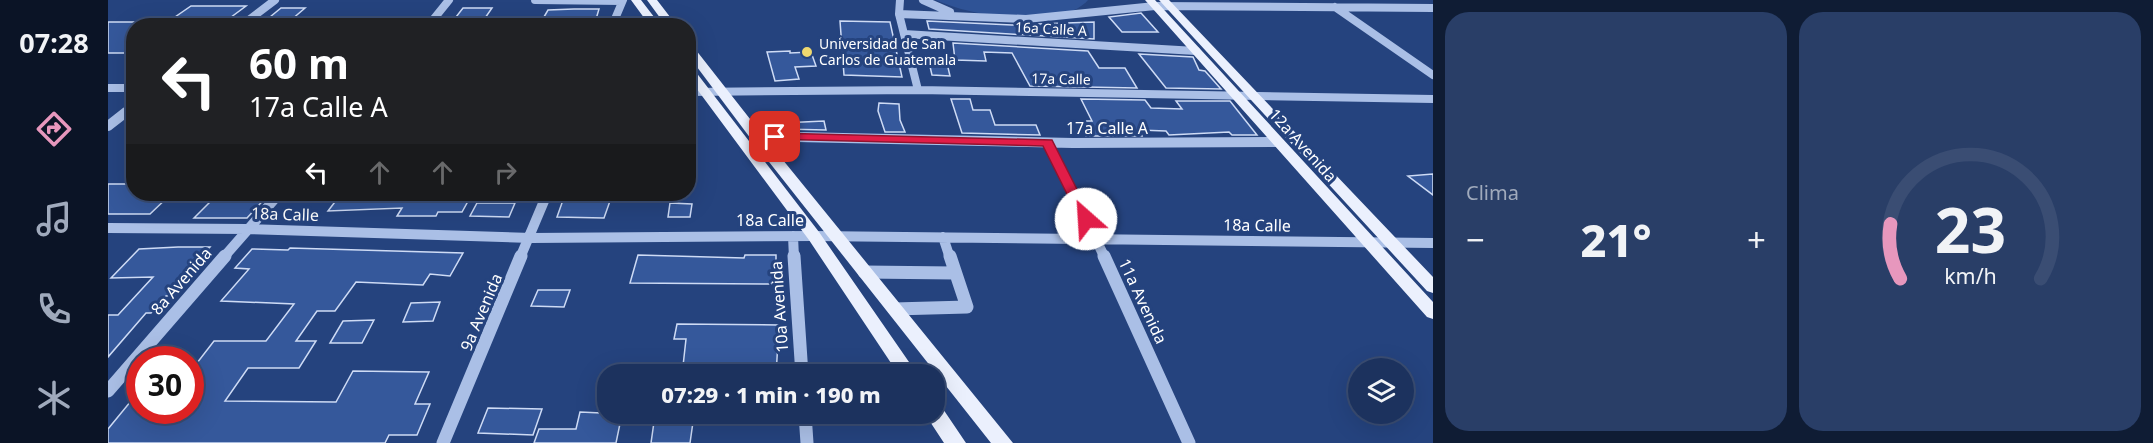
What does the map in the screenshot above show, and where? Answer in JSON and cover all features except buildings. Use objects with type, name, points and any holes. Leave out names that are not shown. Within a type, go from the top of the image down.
[{"type":"main road","points":[[636,0],[650,18]]},
{"type":"main road","points":[[652,0],[666,18]]},
{"type":"main road","name":"12a Avenida","points":[[1160,3],[1194,49],[1433,313]]},
{"type":"main road","name":"12a Avenida","points":[[1160,3],[1255,97],[1433,288]]},
{"type":"main road","points":[[696,57],[835,236],[1003,443]]},
{"type":"main road","points":[[696,79],[814,236],[901,364]]},
{"type":"main road","points":[[943,424],[956,443]]},
{"type":"street","points":[[251,18],[275,0]]},
{"type":"street","points":[[434,18],[449,0]]},
{"type":"street","points":[[535,0],[622,0],[615,18]]},
{"type":"street","points":[[900,0],[899,14],[918,90]]},
{"type":"street","points":[[923,0],[962,15]]},
{"type":"street","points":[[1325,0],[1433,75]]},
{"type":"street","points":[[899,14],[1037,19],[1160,3],[1433,8]]},
{"type":"street","name":"16a Calle A","points":[[904,34],[1194,49]]},
{"type":"street","points":[[1156,45],[1194,49]]},
{"type":"street","points":[[108,88],[126,88]]},
{"type":"street","name":"17a Calle","points":[[696,92],[918,90],[1433,99]]},
{"type":"street","points":[[108,126],[126,112]]},
{"type":"street","name":"17a Calle A","points":[[756,136],[1048,143],[1278,142]]},
{"type":"street","name":"11a Avenida","points":[[1048,143],[1095,238],[1189,443]]},
{"type":"street","name":"8a Avenida","points":[[108,391],[273,201]]},
{"type":"street","name":"9a Avenida","points":[[443,443],[531,238],[544,201]]},
{"type":"street","name":"18a Calle","points":[[108,228],[247,229],[531,238],[835,236],[1433,243]]},
{"type":"street","name":"10a Avenida","points":[[793,236],[801,364]]},
{"type":"street","points":[[894,309],[967,307],[943,237]]},
{"type":"street","points":[[864,272],[954,273]]},
{"type":"street","points":[[806,424],[807,443]]},
{"type":"shaded area","points":[[936,0],[1088,0],[1075,10],[1058,15],[1014,18],[970,11]]},
{"type":"place","name":"Universidad de San Carlos de Guatemala","points":[[807,52]]},
{"type":"route","points":[[775,137],[1048,143],[1086,219]]}]
